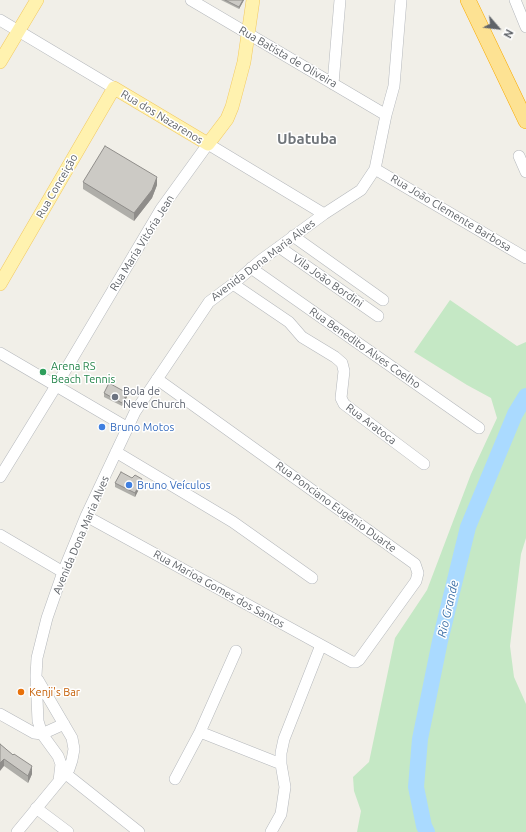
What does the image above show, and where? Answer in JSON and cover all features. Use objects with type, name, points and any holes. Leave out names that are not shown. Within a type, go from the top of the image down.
[{"type":"highway","points":[[468,0],[523,115]]},
{"type":"highway","points":[[478,0],[523,115]]},
{"type":"main road","points":[[0,62],[37,0]]},
{"type":"main road","name":"Rua Maria Vitória Jean","points":[[208,144],[227,119],[232,107],[244,62],[252,0]]},
{"type":"main road","name":"Rua dos Nazarenos","points":[[114,88],[208,144]]},
{"type":"main road","name":"Rua Conceição","points":[[0,284],[114,88]]},
{"type":"street","name":"Rua Batista de Oliveira","points":[[191,0],[386,115]]},
{"type":"street","points":[[333,84],[340,0]]},
{"type":"street","name":"Avenida Dona Maria Alves","points":[[61,775],[61,764],[58,756],[42,734],[38,721],[36,676],[37,658],[63,572],[86,516],[142,400],[209,302],[293,236],[361,190],[376,169],[386,115],[394,86],[401,0]]},
{"type":"street","points":[[520,5],[526,27]]},
{"type":"street","name":"Rua dos Nazarenos","points":[[0,20],[114,88]]},
{"type":"street","name":"Rua dos Nazarenos","points":[[208,144],[324,214]]},
{"type":"street","name":"Rua Maria Vitória Jean","points":[[0,477],[161,209],[208,144]]},
{"type":"street","points":[[519,156],[526,172]]},
{"type":"street","name":"Rua João Clemente Barbosa","points":[[376,169],[526,258]]},
{"type":"street","name":"Vila João Bordini","points":[[293,236],[383,300]]},
{"type":"street","name":"Vila João Bordini","points":[[279,247],[378,316]]},
{"type":"street","name":"Rua Benedito Alves Coelho","points":[[251,268],[479,428]]},
{"type":"street","name":"Rua Aratoca","points":[[233,284],[289,322],[302,337],[335,357],[342,364],[344,371],[341,398],[344,404],[424,464]]},
{"type":"street","points":[[0,353],[128,428]]},
{"type":"street","name":"Rua Ponciano Eugênio Duarte","points":[[157,379],[415,564],[418,573],[416,580],[359,660],[352,662]]},
{"type":"street","points":[[116,452],[233,522],[312,578]]},
{"type":"street","name":"Rua Marioa Gomes dos Santos","points":[[86,516],[352,662]]},
{"type":"street","points":[[0,535],[63,572]]},
{"type":"street","points":[[271,832],[281,814],[285,787],[280,753],[284,739],[321,646]]},
{"type":"street","points":[[175,779],[200,732],[236,651]]},
{"type":"street","points":[[17,832],[61,775],[69,769],[74,749],[72,738],[36,676]]},
{"type":"street","points":[[0,714],[34,733],[42,734],[64,724]]},
{"type":"street","points":[[200,732],[281,764]]},
{"type":"street","points":[[61,775],[139,832]]},
{"type":"street","points":[[36,808],[68,832]]},
{"type":"green space","points":[[450,300],[517,346],[526,342],[526,538],[521,554],[510,646],[514,677],[526,704],[526,832],[357,832],[361,811],[354,791],[353,777],[369,762],[395,638],[427,590],[471,474],[497,418],[491,398],[414,352]]},
{"type":"building","points":[[225,0],[243,0],[239,7]]},
{"type":"building","points":[[105,146],[157,177],[152,190],[134,213],[83,182]]},
{"type":"building","name":"Bola de Neve Church","points":[[109,383],[127,393],[122,403],[104,393]]},
{"type":"building","name":"Bruno Veículos","points":[[121,472],[132,478],[135,475],[142,479],[135,493],[115,483]]},
{"type":"building","points":[[0,744],[13,755],[14,754],[32,766],[28,776],[4,759],[0,763]]},
{"type":"waterway","name":"Rio Grande","points":[[427,832],[424,826],[416,787],[420,739],[440,641],[468,527],[515,414],[526,396]]},
{"type":"place","name":"Arena RS Beach Tennis","points":[[43,372]]},
{"type":"place","name":"Bola de Neve Church","points":[[115,397]]},
{"type":"place","name":"Bruno Motos","points":[[102,427]]},
{"type":"place","name":"Bruno Veículos","points":[[129,485]]},
{"type":"place","name":"Kenji's Bar","points":[[21,692]]},
{"type":"district","name":"Ubatuba","points":[[307,139]]}]
